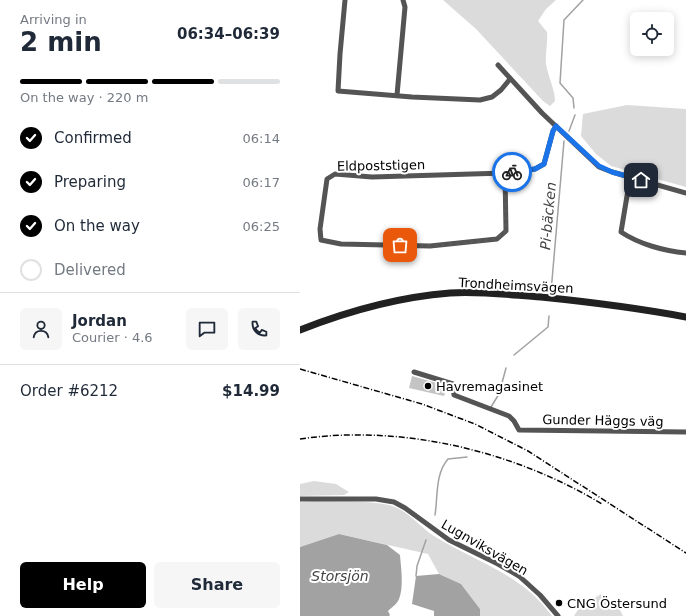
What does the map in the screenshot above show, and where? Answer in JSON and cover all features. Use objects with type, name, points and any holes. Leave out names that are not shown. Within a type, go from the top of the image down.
[{"type":"main road","name":"Trondheimsvägen","points":[[300,330],[340,315],[388,302],[429,295],[466,292],[509,294],[585,301],[686,317]]},
{"type":"street","points":[[345,0],[338,91],[480,100],[492,97],[501,90],[510,79]]},
{"type":"street","points":[[397,95],[405,7],[403,0]]},
{"type":"street","points":[[498,65],[510,79],[528,95],[554,128],[599,166],[630,178],[686,193]]},
{"type":"street","name":"Eldpoststigen","points":[[505,173],[506,231],[497,239],[430,246],[341,244],[321,240],[320,229],[327,179],[335,174],[372,177],[505,173],[535,169],[544,164],[554,128]]},
{"type":"street","points":[[630,178],[621,232],[632,240],[686,253]]},
{"type":"street","name":"Gunder Häggs väg","points":[[414,372],[453,384],[454,396],[509,416],[519,430],[686,432]]},
{"type":"street","name":"Lugnviksvägen","points":[[300,499],[368,499],[394,502],[405,508],[449,540],[519,576],[540,595],[558,616]]},
{"type":"shaded area","points":[[443,0],[556,0],[546,9],[538,21],[547,32],[546,64],[555,101],[550,106],[543,101],[476,29]]},
{"type":"shaded area","points":[[627,105],[686,109],[686,187],[611,166],[596,154],[581,136],[583,114]]},
{"type":"shaded area","points":[[314,481],[336,484],[349,492],[344,495],[300,496],[300,484]]},
{"type":"shaded area","points":[[316,501],[379,503],[395,507],[411,517],[434,536],[498,570],[527,589],[540,601],[552,616],[480,616],[480,609],[461,584],[439,574],[428,554],[339,534],[300,547],[300,502]]},
{"type":"shaded area","points":[[601,594],[620,610],[623,616],[574,616],[579,608]]},
{"type":"water","name":"Storsjön","points":[[339,534],[387,545],[400,555],[402,577],[401,594],[397,602],[388,611],[389,616],[300,616],[300,547]]},
{"type":"water","points":[[439,574],[461,584],[480,609],[480,616],[434,616],[434,611],[412,604],[416,576]]},
{"type":"building","name":"Havremagasinet","points":[[412,376],[447,386],[444,396],[409,388]]},
{"type":"waterway","name":"Pi-bäcken","points":[[574,108],[573,98],[560,83],[564,20],[583,0]]},
{"type":"waterway","name":"Pi-bäcken","points":[[569,131],[575,115]]},
{"type":"waterway","name":"Pi-bäcken","points":[[551,292],[564,141]]},
{"type":"waterway","name":"Pi-bäcken","points":[[514,355],[548,327],[549,316]]},
{"type":"waterway","name":"Pi-bäcken","points":[[491,407],[499,394],[506,368]]},
{"type":"waterway","name":"Pi-bäcken","points":[[435,515],[439,478],[444,465],[448,459],[467,457]]},
{"type":"waterway","name":"Pi-bäcken","points":[[416,576],[417,566],[426,540]]},
{"type":"railway","points":[[300,369],[422,404],[475,424],[528,451],[686,553]]},
{"type":"railway","points":[[300,439],[339,435],[378,435],[417,439],[456,446],[495,456],[532,469],[568,485],[602,504]]},
{"type":"way so far","points":[[400,245],[430,246],[497,239],[506,231],[505,173],[512,172]]},
{"type":"place","name":"Havremagasinet","points":[[428,386]]},
{"type":"place","name":"CNG Östersund","points":[[559,603]]},
{"type":"route","points":[[512,172],[535,169],[544,164],[553,131],[556,126],[599,166],[612,172],[641,180]]}]
